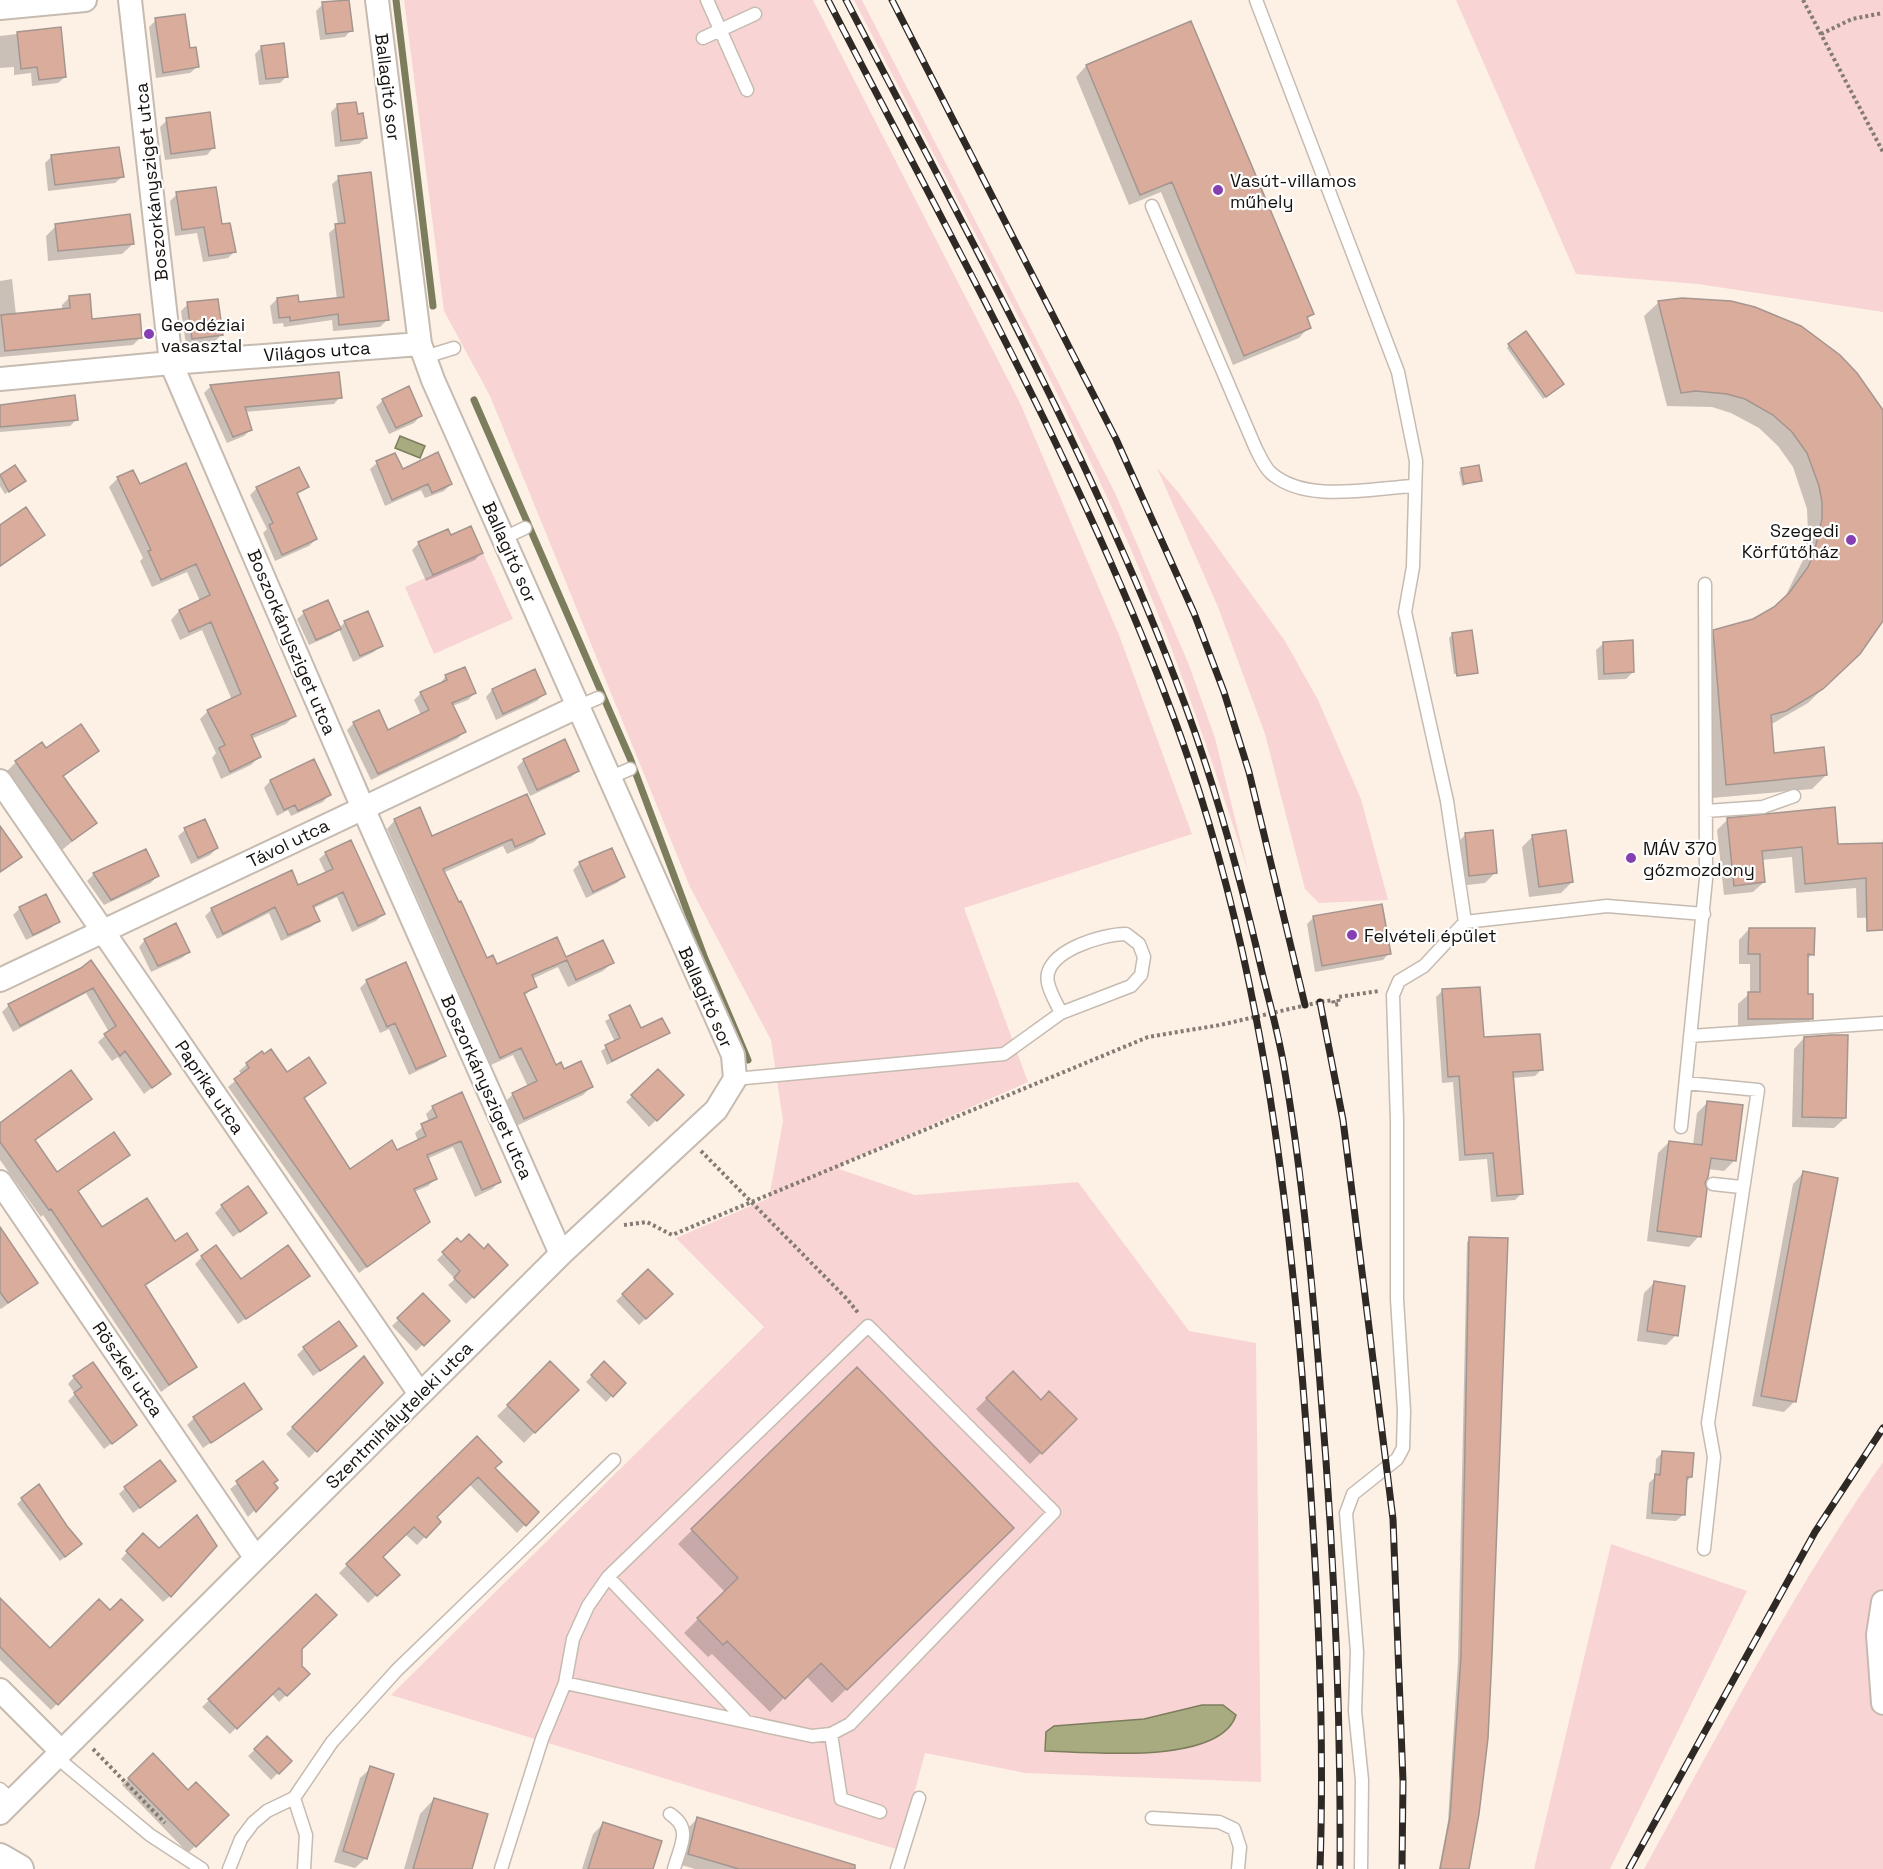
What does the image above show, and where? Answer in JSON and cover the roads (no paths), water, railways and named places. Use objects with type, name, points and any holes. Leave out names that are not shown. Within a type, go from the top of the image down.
[{"type":"street","points":[[0,8],[85,0]]},
{"type":"street","name":"Boszorkánysziget utca","points":[[130,0],[171,363],[363,808],[561,1254]]},
{"type":"street","name":"Ballagitó sor","points":[[377,0],[422,350],[577,707],[696,961],[732,1055],[735,1078]]},
{"type":"street","name":"Világos utca","points":[[0,380],[171,363],[422,350]]},
{"type":"street","name":"Távol utca","points":[[0,980],[577,707]]},
{"type":"street","name":"Paprika utca","points":[[0,781],[420,1394]]},
{"type":"street","name":"Szentmihályteleki utca","points":[[4,1801],[58,1754],[561,1254],[716,1110],[735,1078]]},
{"type":"street","name":"Röszkei utca","points":[[0,1182],[255,1557]]},
{"type":"street","points":[[1883,1602],[1878,1635],[1883,1703]]},
{"type":"street","points":[[0,1690],[58,1754]]},
{"type":"street","points":[[0,1858],[19,1869]]},
{"type":"lane","points":[[707,0],[747,90]]},
{"type":"lane","points":[[1256,0],[1398,372],[1416,461],[1413,567],[1405,612],[1447,801],[1465,922]]},
{"type":"lane","points":[[703,38],[755,14]]},
{"type":"lane","points":[[1152,206],[1256,449],[1270,472],[1296,488],[1326,494],[1415,486]]},
{"type":"lane","points":[[422,350],[454,348]]},
{"type":"lane","points":[[504,538],[525,528]]},
{"type":"lane","points":[[1681,1127],[1704,914],[1705,584]]},
{"type":"lane","points":[[577,707],[598,698]]},
{"type":"lane","points":[[609,778],[630,769]]},
{"type":"lane","points":[[1706,811],[1763,807],[1794,796]]},
{"type":"lane","points":[[1361,1869],[1362,1780],[1355,1711],[1357,1652],[1346,1513],[1353,1494],[1397,1460],[1403,1448],[1404,1411],[1397,1299],[1397,1121],[1391,1008],[1394,989],[1402,977],[1424,966],[1465,922],[1607,906],[1704,914]]},
{"type":"lane","points":[[735,1078],[1004,1054],[1061,1013],[1131,986],[1141,975],[1144,957],[1139,944],[1126,934],[1112,934],[1060,954],[1050,964],[1047,982],[1061,1013]]},
{"type":"lane","points":[[1690,1036],[1883,1023]]},
{"type":"lane","points":[[1686,1083],[1758,1090],[1741,1186],[1708,1423],[1714,1457],[1704,1549]]},
{"type":"lane","points":[[1713,1184],[1741,1186]]},
{"type":"lane","points":[[501,1869],[542,1739],[565,1683],[573,1639],[588,1606],[608,1577],[868,1326],[1054,1512],[850,1724],[831,1734],[812,1736],[744,1719],[565,1683]]},
{"type":"lane","points":[[229,1869],[241,1839],[253,1823],[267,1811],[294,1797],[332,1742],[397,1670],[614,1460]]},
{"type":"lane","points":[[608,1577],[744,1719]]},
{"type":"lane","points":[[831,1734],[841,1799],[880,1812]]},
{"type":"lane","points":[[58,1754],[150,1835],[202,1869]]},
{"type":"lane","points":[[294,1797],[306,1834],[304,1869]]},
{"type":"lane","points":[[897,1869],[919,1798]]},
{"type":"lane","points":[[670,1814],[681,1821],[684,1831],[674,1869]]},
{"type":"lane","points":[[1152,1818],[1219,1822],[1234,1829],[1240,1847],[1238,1869]]},
{"type":"waterway","points":[[396,0],[433,306]]},
{"type":"waterway","points":[[474,400],[630,758],[704,956],[748,1060]]},
{"type":"railway","points":[[828,0],[1010,350],[1095,528],[1135,618],[1171,710],[1201,797],[1226,885],[1247,974],[1264,1063],[1290,1243],[1299,1334],[1317,1592],[1321,1758],[1320,1869]]},
{"type":"railway","points":[[846,0],[1026,346],[1110,522],[1184,702],[1218,804],[1237,872],[1283,1061],[1307,1234],[1326,1455],[1333,1573],[1338,1692],[1340,1869]]},
{"type":"railway","points":[[892,0],[1116,439],[1194,613],[1224,692],[1249,772],[1305,1005]]},
{"type":"railway","points":[[1320,1002],[1343,1120],[1393,1519],[1403,1781],[1402,1869]]},
{"type":"railway","points":[[1629,1869],[1815,1532],[1883,1428]]},
{"type":"place","name":"Vasút-villamos műhely","points":[[1218,190]]},
{"type":"place","name":"Geodéziai vasasztal","points":[[149,334]]},
{"type":"place","name":"Szegedi Körfűtőház","points":[[1851,540]]},
{"type":"place","name":"MÁV 370 gőzmozdony","points":[[1631,858]]},
{"type":"place","name":"Felvételi épület","points":[[1352,935]]}]
